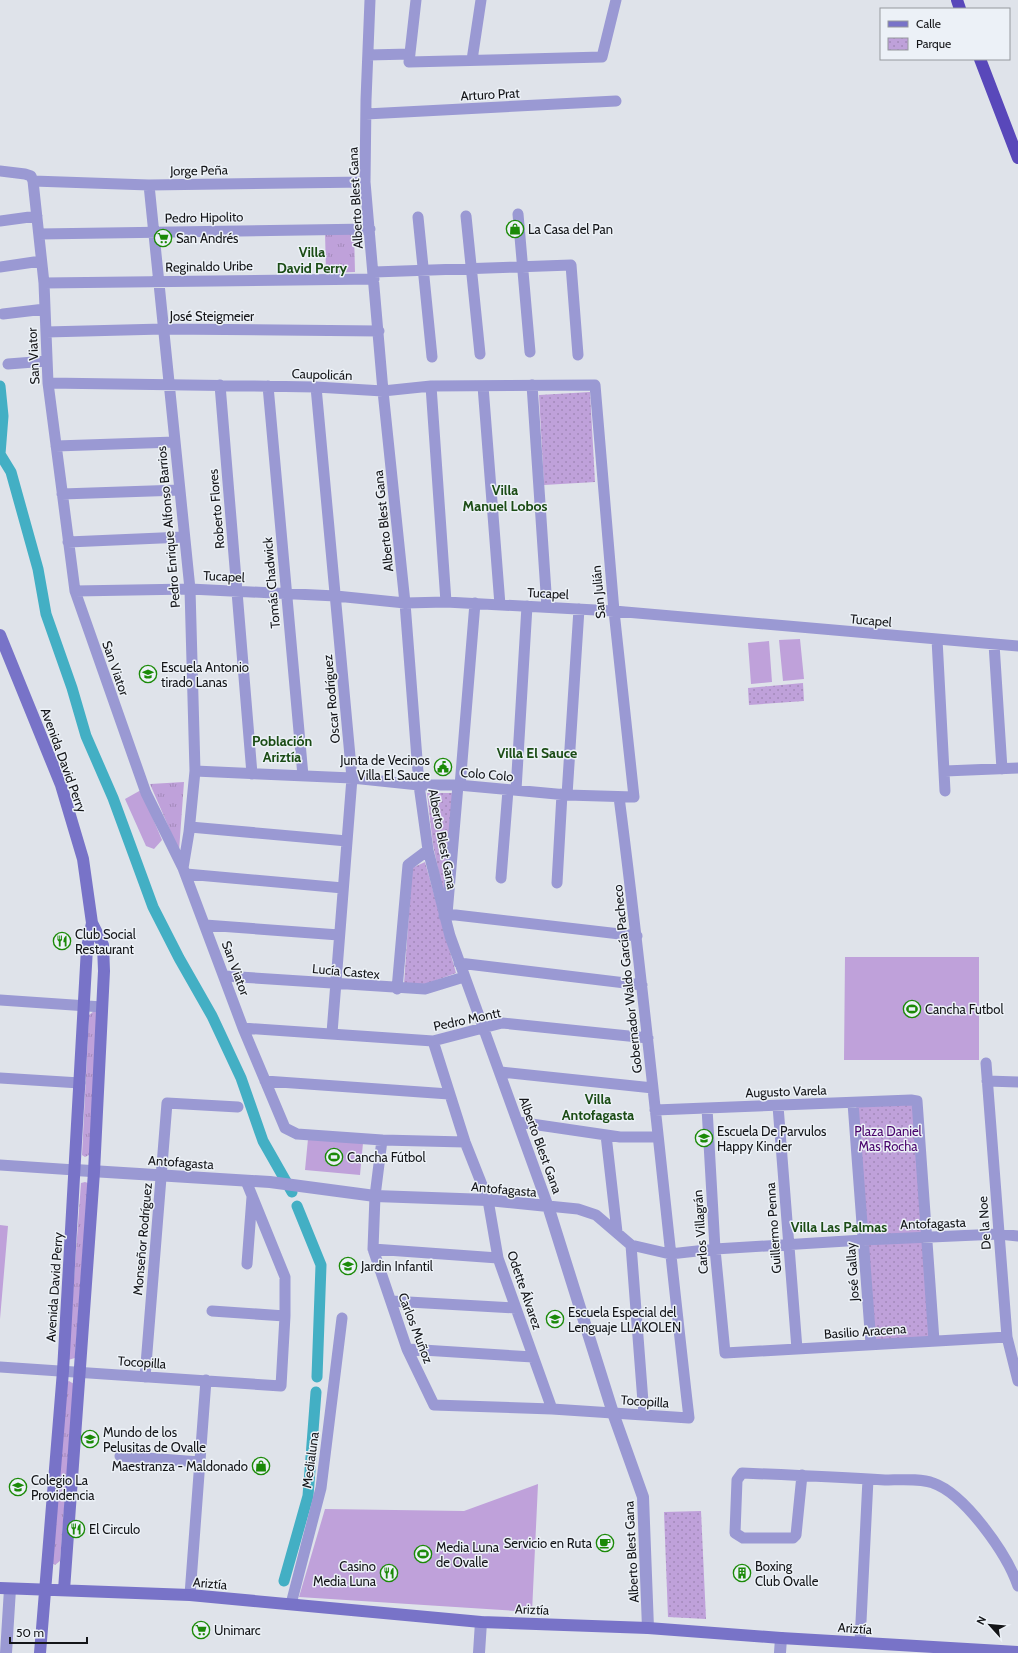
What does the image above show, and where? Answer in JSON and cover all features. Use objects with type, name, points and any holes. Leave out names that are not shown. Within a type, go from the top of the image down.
[{"type":"highway","points":[[980,60],[1018,158]]},
{"type":"main road","name":"Avenida David Perry","points":[[0,635],[61,785],[83,859],[92,923],[103,945],[102,1007],[94,1172],[64,1590]]},
{"type":"main road","name":"Avenida David Perry","points":[[40,1653],[63,1371],[87,948],[92,923]]},
{"type":"main road","name":"Ariztía","points":[[5,1588],[190,1595],[481,1622],[648,1628],[781,1638],[1018,1652]]},
{"type":"street","name":"Alberto Blest Gana","points":[[370,0],[365,182],[383,391],[405,602],[419,785],[428,850],[459,963],[501,1072],[548,1206],[613,1413],[643,1497],[648,1628]]},
{"type":"street","points":[[416,0],[409,62],[602,57],[616,0]]},
{"type":"street","points":[[472,60],[481,0]]},
{"type":"street","points":[[368,55],[410,54]]},
{"type":"street","name":"Arturo Prat","points":[[366,114],[616,101]]},
{"type":"street","name":"Jorge Peña","points":[[0,171],[26,174],[32,179],[149,185],[365,182]]},
{"type":"street","name":"San Viator","points":[[32,179],[44,283],[48,383],[75,591],[146,793],[185,871],[243,1028],[285,1128],[297,1134],[382,1140]]},
{"type":"street","name":"Pedro Enrique Alfonso Barrios","points":[[149,185],[190,589],[194,771],[185,871]]},
{"type":"street","points":[[518,214],[524,267],[530,352]]},
{"type":"street","points":[[0,221],[37,216]]},
{"type":"street","points":[[466,216],[480,354]]},
{"type":"street","points":[[418,217],[432,357]]},
{"type":"street","name":"Pedro Hipolito","points":[[39,234],[153,231],[370,229]]},
{"type":"street","points":[[0,267],[41,261]]},
{"type":"street","name":"Reginaldo Uribe","points":[[44,283],[374,275],[424,270],[571,265],[578,355]]},
{"type":"street","points":[[3,314],[45,310]]},
{"type":"street","name":"José Steigmeier","points":[[46,332],[163,329],[379,331]]},
{"type":"street","points":[[8,364],[47,361]]},
{"type":"street","name":"Caupolicán","points":[[48,383],[316,387],[383,391],[431,386],[595,385]]},
{"type":"street","points":[[532,385],[547,607]]},
{"type":"street","name":"San Julián","points":[[595,385],[614,611],[634,797]]},
{"type":"street","name":"Roberto Flores","points":[[220,386],[252,774]]},
{"type":"street","name":"Tomás Chadwick","points":[[268,386],[303,776]]},
{"type":"street","points":[[431,386],[446,602]]},
{"type":"street","points":[[483,386],[500,605]]},
{"type":"street","name":"Oscar Rodríguez","points":[[316,387],[352,778],[332,1033]]},
{"type":"street","points":[[56,446],[174,442]]},
{"type":"street","points":[[62,494],[180,490]]},
{"type":"street","points":[[68,542],[184,538]]},
{"type":"street","name":"Tucapel","points":[[75,591],[190,589],[336,596],[405,602],[446,602],[547,607],[614,611],[1018,646]]},
{"type":"street","points":[[475,604],[459,785],[445,915],[637,936]]},
{"type":"street","points":[[501,878],[512,790],[527,606]]},
{"type":"street","points":[[557,883],[579,609]]},
{"type":"street","points":[[937,640],[945,791]]},
{"type":"street","points":[[994,644],[1002,769]]},
{"type":"street","points":[[945,771],[1018,768]]},
{"type":"street","name":"Colo Colo","points":[[194,771],[352,778],[419,785],[459,785],[564,794],[634,797]]},
{"type":"street","name":"Gobernador Waldo García Pacheco","points":[[619,797],[637,936],[670,1254]]},
{"type":"street","points":[[190,827],[347,841]]},
{"type":"street","points":[[397,989],[408,865],[428,850]]},
{"type":"street","points":[[185,871],[343,888]]},
{"type":"street","points":[[205,925],[340,935]]},
{"type":"street","points":[[459,963],[642,985]]},
{"type":"street","name":"Lucía Castex","points":[[224,976],[336,983],[397,989],[425,989],[464,977]]},
{"type":"street","points":[[0,1000],[102,1007]]},
{"type":"street","name":"Pedro Montt","points":[[243,1028],[432,1041],[502,1023],[648,1038]]},
{"type":"street","name":"Odette Álvarez","points":[[432,1041],[465,1142],[488,1200],[498,1258],[552,1409]]},
{"type":"street","name":"De la Noe","points":[[986,1063],[1007,1337],[1018,1381]]},
{"type":"street","points":[[501,1072],[653,1088]]},
{"type":"street","points":[[0,1078],[80,1083]]},
{"type":"street","points":[[265,1081],[449,1094]]},
{"type":"street","points":[[987,1081],[1018,1082]]},
{"type":"street","name":"Augusto Varela","points":[[655,1110],[911,1100],[917,1102],[926,1237]]},
{"type":"street","name":"Monseñor Rodríguez","points":[[145,1376],[167,1103],[238,1107]]},
{"type":"street","name":"José Gallay","points":[[853,1103],[871,1344]]},
{"type":"street","name":"Guillermo Penna","points":[[778,1106],[797,1349]]},
{"type":"street","name":"Carlos Villagrán","points":[[707,1108],[715,1249],[725,1353]]},
{"type":"street","points":[[518,1122],[620,1137],[658,1137]]},
{"type":"street","points":[[606,1135],[617,1232]]},
{"type":"street","points":[[382,1140],[465,1142]]},
{"type":"street","name":"Carlos Muñoz","points":[[382,1140],[375,1196],[373,1249],[407,1349],[434,1405]]},
{"type":"street","name":"Antofagasta","points":[[0,1165],[270,1182],[375,1196],[488,1200],[578,1209],[596,1215],[632,1245],[670,1254],[715,1249],[863,1240],[999,1234],[1018,1236]]},
{"type":"street","points":[[212,1311],[285,1316],[285,1277],[246,1181]]},
{"type":"street","points":[[247,1264],[252,1195]]},
{"type":"street","points":[[926,1237],[934,1341]]},
{"type":"street","points":[[632,1245],[644,1415]]},
{"type":"street","points":[[373,1249],[498,1258]]},
{"type":"street","name":"Tocopilla","points":[[434,1405],[552,1409],[689,1418],[670,1254]]},
{"type":"street","points":[[391,1301],[516,1308]]},
{"type":"street","name":"Tocopilla","points":[[0,1367],[281,1386],[285,1316]]},
{"type":"street","name":"Medialuna","points":[[291,1604],[321,1488],[342,1318]]},
{"type":"street","name":"Basilio Aracena","points":[[725,1353],[1007,1337]]},
{"type":"street","points":[[407,1349],[533,1357]]},
{"type":"street","points":[[190,1595],[206,1380]]},
{"type":"street","points":[[120,1456],[200,1462]]},
{"type":"street","points":[[802,1475],[796,1535],[793,1538],[743,1538],[735,1532],[737,1480],[742,1473],[802,1475],[932,1482],[952,1492],[993,1538],[1013,1572],[1018,1586]]},
{"type":"street","points":[[860,1642],[868,1479]]},
{"type":"street","points":[[5,1588],[6,1653]]},
{"type":"street","points":[[479,1653],[481,1622]]},
{"type":"street","points":[[780,1653],[781,1638]]},
{"type":"green space","points":[[354,231],[355,272],[326,273],[325,232]]},
{"type":"green space","points":[[590,392],[595,482],[544,485],[539,395]]},
{"type":"green space","points":[[800,639],[804,679],[783,681],[779,640]]},
{"type":"green space","points":[[769,641],[772,682],[751,684],[748,643]]},
{"type":"green space","points":[[803,683],[804,701],[749,705],[748,688]]},
{"type":"green space","points":[[184,782],[179,851],[150,784]]},
{"type":"green space","points":[[141,790],[162,840],[154,849],[146,846],[125,799]]},
{"type":"green space","points":[[427,793],[454,793],[444,896],[433,845]]},
{"type":"green space","points":[[425,862],[456,973],[426,984],[404,984],[412,868]]},
{"type":"green space","name":"Cancha Futbol","points":[[845,957],[979,957],[979,1060],[844,1060]]},
{"type":"green space","points":[[94,1011],[97,1011],[91,1154],[85,1157],[82,1155],[89,1015]]},
{"type":"green space","name":"Plaza Daniel Mas Rocha","points":[[917,1102],[923,1235],[866,1237],[856,1104]]},
{"type":"green space","name":"Cancha Fútbol","points":[[308,1139],[363,1143],[360,1175],[305,1170]]},
{"type":"green space","points":[[81,1183],[88,1183],[75,1358],[68,1360]]},
{"type":"green space","points":[[0,1225],[8,1226],[0,1319]]},
{"type":"green space","points":[[923,1240],[930,1337],[875,1341],[866,1242]]},
{"type":"green space","points":[[69,1381],[74,1384],[60,1561],[55,1565],[51,1562],[67,1382]]},
{"type":"green space","name":"Media Luna de Ovalle","points":[[538,1484],[532,1612],[299,1597],[325,1509],[464,1511]]},
{"type":"green space","points":[[701,1511],[706,1619],[668,1617],[664,1512]]},
{"type":"waterway","points":[[0,386],[3,416],[0,454],[11,472],[38,569],[46,614],[72,688],[86,736],[113,798],[153,907],[179,958],[212,1016],[241,1078],[263,1141],[292,1192]]},
{"type":"waterway","points":[[297,1206],[321,1265],[317,1377]]},
{"type":"waterway","points":[[284,1581],[308,1496],[316,1392]]},
{"type":"place","name":"La Casa del Pan","points":[[515,229]]},
{"type":"place","name":"San Andrés","points":[[163,238]]},
{"type":"place","name":"Escuela Antonio tirado Lanas","points":[[148,674]]},
{"type":"place","name":"Junta de Vecinos Villa El Sauce","points":[[443,767]]},
{"type":"place","name":"Club Social Restaurant","points":[[62,941]]},
{"type":"place","name":"Cancha Futbol","points":[[912,1009]]},
{"type":"place","name":"Escuela De Parvulos Happy Kinder","points":[[704,1138]]},
{"type":"place","name":"Cancha Fútbol","points":[[334,1157]]},
{"type":"place","name":"Jardin Infantil","points":[[348,1266]]},
{"type":"place","name":"Escuela Especial del Lenguaje LLAKOLEN","points":[[555,1319]]},
{"type":"place","name":"Mundo de los Pelusitas de Ovalle","points":[[90,1439]]},
{"type":"place","name":"Maestranza - Maldonado","points":[[261,1466]]},
{"type":"place","name":"Colegio La Providencia","points":[[18,1487]]},
{"type":"place","name":"El Circulo","points":[[76,1529]]},
{"type":"place","name":"Servicio en Ruta","points":[[605,1543]]},
{"type":"place","name":"Media Luna de Ovalle","points":[[423,1554]]},
{"type":"place","name":"Casino Media Luna","points":[[389,1573]]},
{"type":"place","name":"Boxing Club Ovalle","points":[[742,1573]]},
{"type":"place","name":"Unimarc","points":[[201,1630]]},
{"type":"district","name":"Villa David Perry","points":[[312,260]]},
{"type":"district","name":"Villa Manuel Lobos","points":[[505,498]]},
{"type":"district","name":"Población Ariztía","points":[[282,750]]},
{"type":"district","name":"Villa El Sauce","points":[[537,753]]},
{"type":"district","name":"Villa Antofagasta","points":[[598,1108]]},
{"type":"district","name":"Villa Las Palmas","points":[[839,1227]]}]
